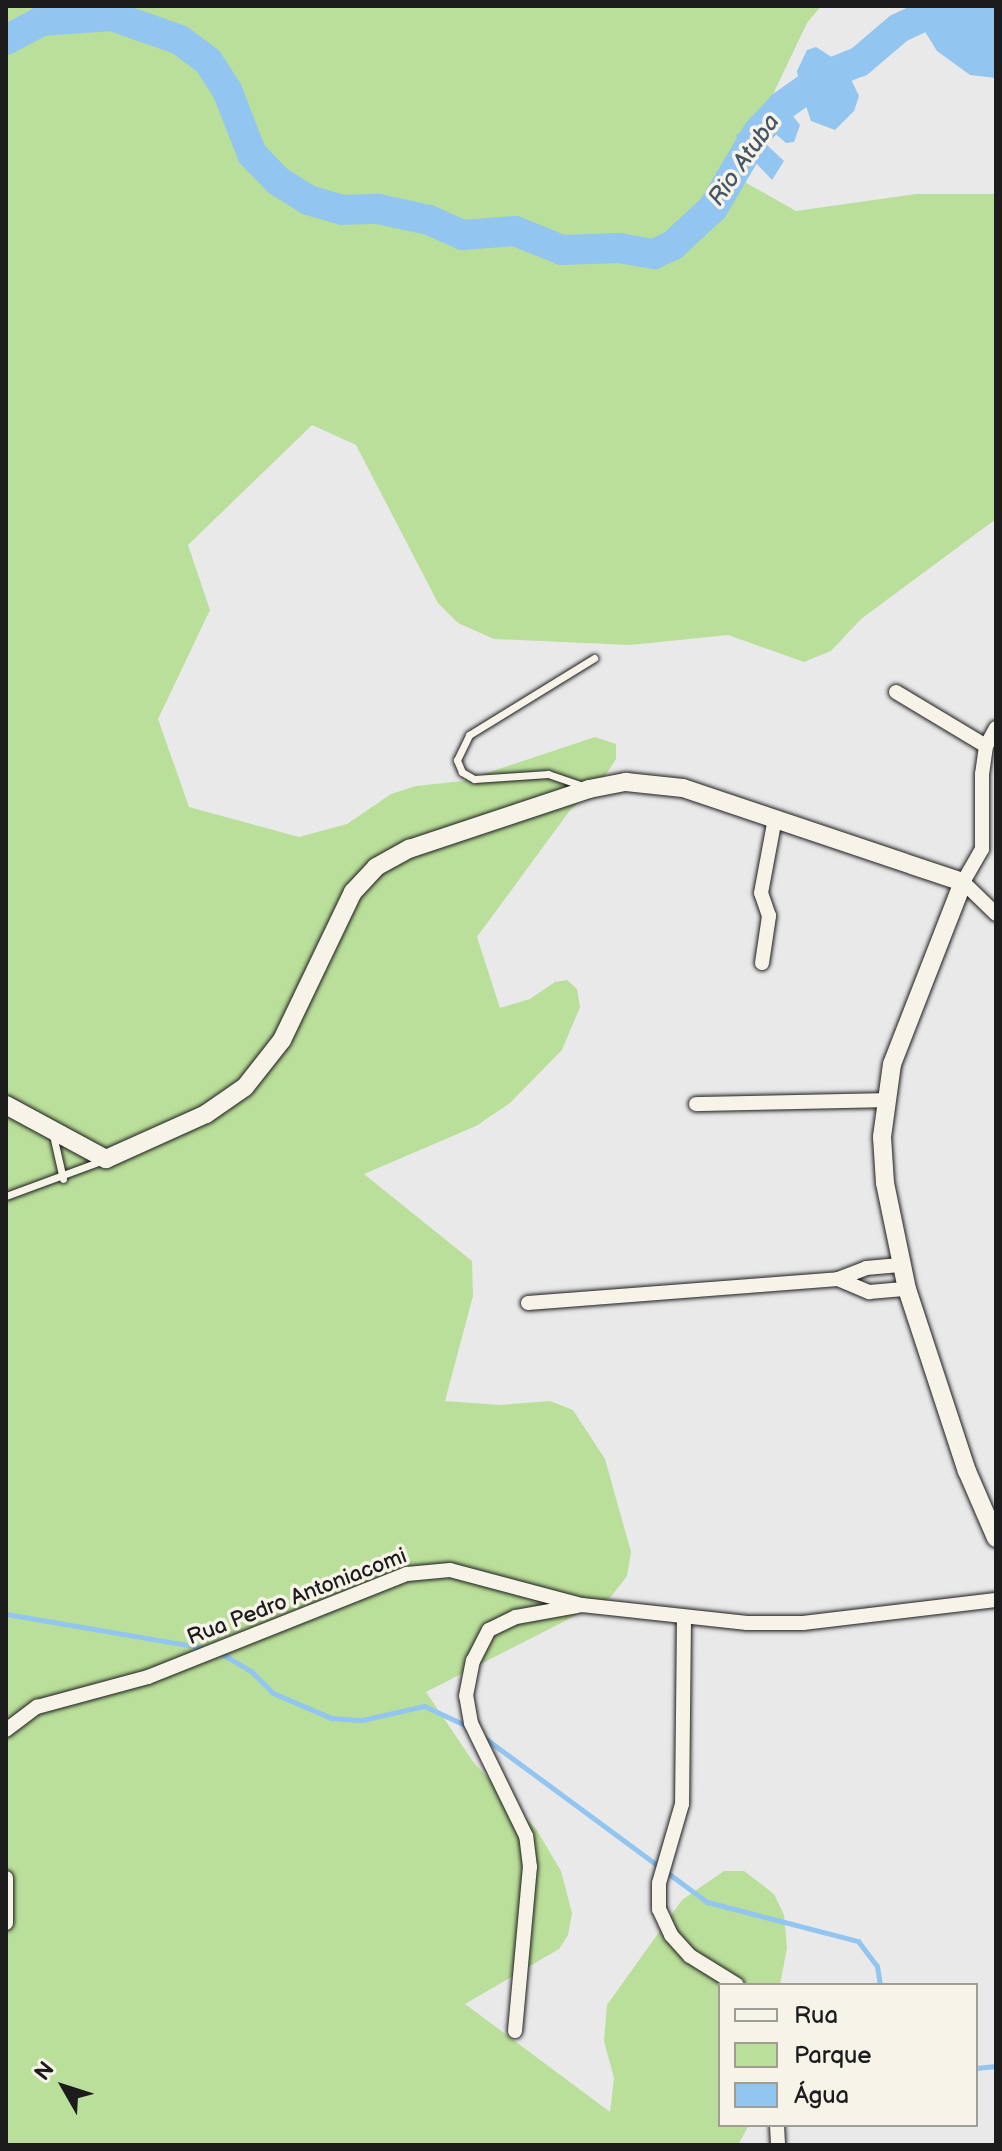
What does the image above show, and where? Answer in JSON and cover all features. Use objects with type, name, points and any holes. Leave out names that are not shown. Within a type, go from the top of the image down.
[{"type":"street","points":[[896,692],[986,746]]},
{"type":"street","points":[[996,728],[986,746],[982,849],[963,882],[903,1035],[885,1100],[885,1183],[900,1265],[967,1471],[996,1538]]},
{"type":"street","points":[[6,1105],[53,1135],[106,1159],[206,1114],[245,1087],[282,1040],[353,892],[376,867],[409,849],[589,789],[626,782],[655,783],[775,818],[963,882],[996,914]]},
{"type":"street","points":[[762,963],[769,916],[761,893],[775,818]]},
{"type":"street","points":[[696,1104],[885,1100]]},
{"type":"street","points":[[528,1303],[838,1279],[866,1268],[900,1265]]},
{"type":"street","points":[[838,1279],[869,1292],[907,1289]]},
{"type":"street","name":"Rua Pedro Antoniacomi","points":[[6,1730],[37,1707],[148,1677],[407,1574],[450,1570],[582,1605],[684,1618],[803,1623],[996,1600]]},
{"type":"street","points":[[515,2031],[530,1867],[526,1836],[471,1723],[466,1696],[473,1661],[489,1630],[516,1617],[582,1605]]},
{"type":"street","points":[[684,1618],[682,1804],[659,1883],[659,1909],[671,1935],[690,1956],[734,1983]]},
{"type":"street","points":[[6,1878],[6,1923]]},
{"type":"lane","points":[[589,789],[548,774],[474,779],[462,772],[457,760],[469,735],[594,658]]},
{"type":"lane","points":[[53,1135],[63,1179]]},
{"type":"lane","points":[[6,1196],[63,1179],[106,1159]]},
{"type":"green space","points":[[6,6],[821,6],[807,23],[734,176],[796,211],[916,194],[996,194],[996,519],[861,619],[831,651],[804,662],[728,635],[630,645],[494,639],[458,623],[438,603],[356,445],[312,425],[188,545],[210,610],[158,719],[189,807],[299,837],[347,824],[391,794],[416,786],[463,781],[595,737],[616,744],[616,759],[607,773],[568,813],[477,937],[500,1008],[530,999],[555,982],[567,980],[577,989],[580,1007],[562,1050],[510,1103],[476,1126],[364,1174],[472,1261],[473,1296],[445,1401],[500,1405],[550,1401],[573,1410],[605,1459],[631,1552],[627,1576],[610,1598],[426,1692],[474,1763],[536,1829],[561,1871],[572,1913],[568,1935],[559,1949],[465,2004],[610,2112],[614,2078],[604,2041],[607,2005],[682,1900],[724,1871],[744,1871],[774,1894],[784,1915],[787,1948],[780,1983],[718,1983],[718,2127],[748,2127],[738,2145],[6,2145]]},
{"type":"water","points":[[909,6],[996,6],[996,78],[970,75],[937,51]]},
{"type":"water","points":[[816,47],[844,65],[859,96],[854,111],[835,130],[811,121],[800,88],[797,71],[807,50]]},
{"type":"water","points":[[772,101],[785,106],[800,125],[794,142],[786,143],[762,122],[757,113]]},
{"type":"water","points":[[748,127],[784,161],[772,180],[741,147],[736,135]]},
{"type":"waterway","name":"Rio Atuba","points":[[6,40],[41,21],[112,16],[180,40],[208,61],[227,90],[252,154],[278,181],[308,200],[342,210],[378,209],[429,220],[462,235],[515,231],[562,250],[619,248],[654,254],[673,245],[713,208],[758,132],[782,106],[826,75],[859,62],[899,28],[946,6]]},
{"type":"waterway","points":[[6,1614],[210,1649]]},
{"type":"waterway","points":[[219,1652],[251,1671],[273,1693],[331,1718],[362,1720],[424,1706],[467,1726]]},
{"type":"waterway","points":[[482,1736],[707,1902],[858,1941],[877,1966],[880,1983]]},
{"type":"waterway","points":[[978,2068],[996,2066]]}]
